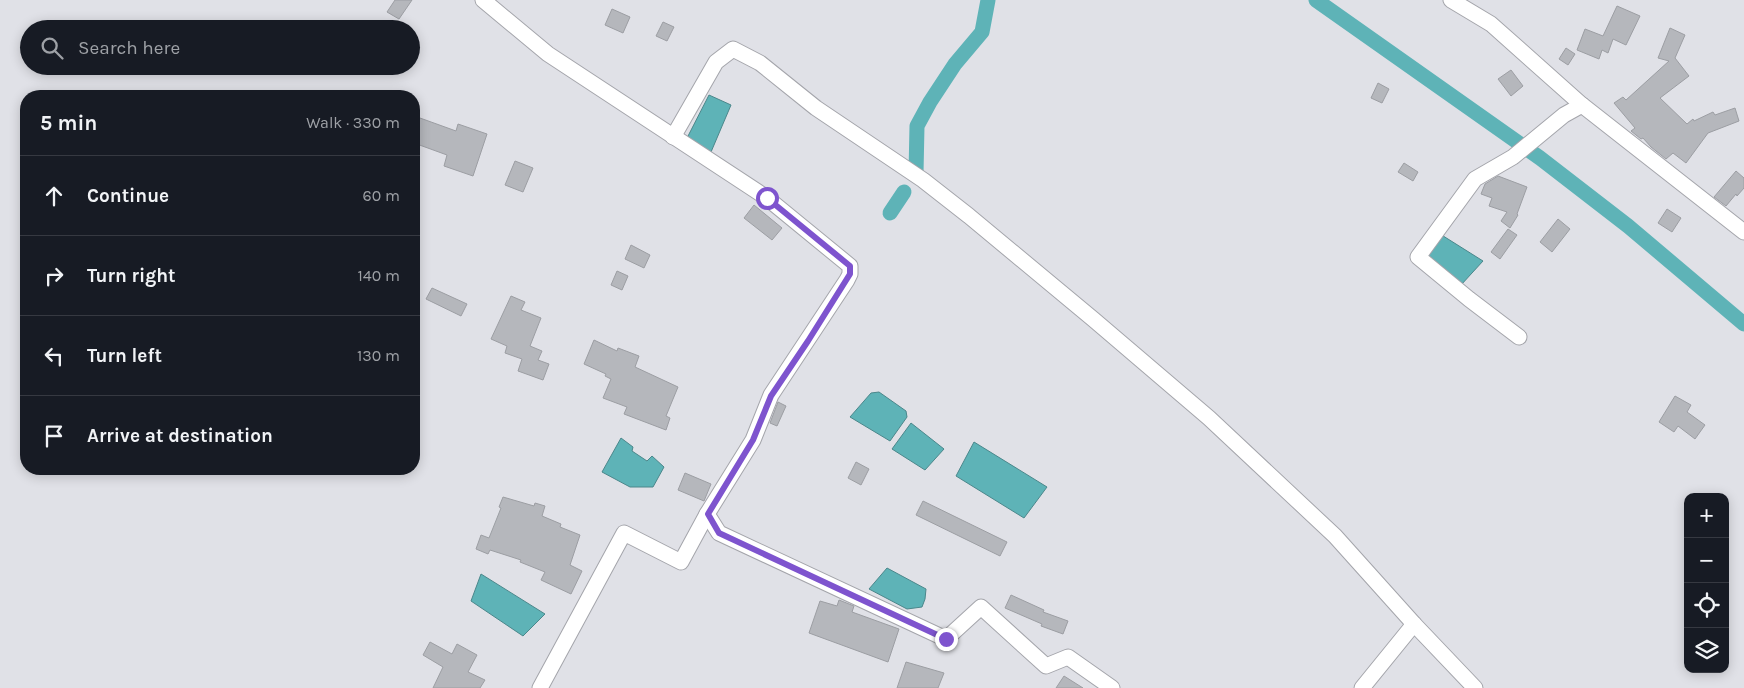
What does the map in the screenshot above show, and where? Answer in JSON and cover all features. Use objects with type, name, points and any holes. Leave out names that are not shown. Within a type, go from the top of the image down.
[{"type":"street","points":[[483,0],[548,54],[767,198],[850,266],[850,274],[847,280],[771,396],[753,440],[681,562],[624,533],[540,688]]},
{"type":"street","points":[[1451,0],[1491,24],[1582,105],[1744,232]]},
{"type":"street","points":[[673,137],[716,62],[733,50],[760,63],[816,108],[913,173],[970,216],[1209,418],[1335,536],[1414,624],[1476,688]]},
{"type":"street","points":[[1519,337],[1468,299],[1418,257],[1475,179],[1512,157],[1564,115],[1582,105]]},
{"type":"street","points":[[708,514],[719,533],[946,639],[981,607],[1046,666],[1068,656],[1112,688]]},
{"type":"street","points":[[1362,688],[1414,624]]},
{"type":"water","points":[[709,95],[731,105],[711,152],[686,140]]},
{"type":"water","points":[[1440,234],[1483,261],[1461,285],[1425,256]]},
{"type":"water","points":[[879,392],[906,411],[907,417],[890,441],[850,417],[871,393]]},
{"type":"water","points":[[911,423],[944,449],[925,470],[892,449]]},
{"type":"water","points":[[621,438],[633,447],[632,451],[647,461],[652,456],[664,467],[653,487],[630,487],[602,472]]},
{"type":"water","points":[[974,442],[1047,487],[1024,518],[956,476]]},
{"type":"water","points":[[887,568],[926,589],[922,607],[907,609],[869,589]]},
{"type":"water","points":[[481,574],[545,614],[523,636],[471,601]]},
{"type":"building","points":[[395,0],[412,0],[399,19],[387,12]]},
{"type":"building","points":[[1617,6],[1640,16],[1626,45],[1613,39],[1608,53],[1602,50],[1599,59],[1577,50],[1585,29],[1603,36]]},
{"type":"building","points":[[612,9],[630,17],[623,33],[605,25]]},
{"type":"building","points":[[663,22],[674,27],[667,41],[656,36]]},
{"type":"building","points":[[1670,28],[1685,35],[1675,58],[1689,76],[1660,98],[1687,124],[1693,119],[1694,121],[1713,112],[1715,115],[1735,108],[1739,121],[1708,133],[1686,163],[1673,153],[1666,159],[1643,138],[1641,139],[1631,131],[1635,128],[1614,103],[1623,97],[1626,100],[1669,61],[1658,58]]},
{"type":"building","points":[[1566,48],[1575,54],[1568,65],[1559,59]]},
{"type":"building","points":[[1511,70],[1523,86],[1511,96],[1498,79]]},
{"type":"building","points":[[1378,83],[1389,89],[1382,103],[1371,98]]},
{"type":"building","points":[[420,118],[456,131],[458,124],[487,134],[473,176],[444,166],[447,155],[420,145]]},
{"type":"building","points":[[515,161],[533,168],[523,192],[505,185]]},
{"type":"building","points":[[1404,163],[1418,172],[1413,181],[1398,172]]},
{"type":"building","points":[[1736,171],[1744,178],[1744,188],[1726,206],[1714,197]]},
{"type":"building","points":[[1498,176],[1527,187],[1518,215],[1510,228],[1501,221],[1507,212],[1489,206],[1492,198],[1481,194],[1485,184]]},
{"type":"building","points":[[754,205],[782,228],[772,240],[744,218]]},
{"type":"building","points":[[1667,209],[1681,218],[1672,232],[1658,223]]},
{"type":"building","points":[[1558,219],[1570,229],[1552,252],[1540,242]]},
{"type":"building","points":[[1508,229],[1517,235],[1500,259],[1491,252]]},
{"type":"building","points":[[631,245],[650,255],[644,268],[625,259]]},
{"type":"building","points":[[617,271],[628,276],[622,290],[611,285]]},
{"type":"building","points":[[432,288],[467,304],[461,316],[426,299]]},
{"type":"building","points":[[511,296],[525,302],[521,310],[541,318],[530,346],[542,351],[538,360],[549,364],[543,380],[518,371],[522,359],[505,353],[507,346],[491,339]]},
{"type":"building","points":[[594,340],[617,351],[618,348],[639,356],[635,367],[678,387],[666,416],[670,418],[666,430],[624,414],[627,407],[603,398],[611,379],[605,376],[606,374],[584,364]]},
{"type":"building","points":[[1675,396],[1691,405],[1687,412],[1705,425],[1695,439],[1678,426],[1674,432],[1659,422]]},
{"type":"building","points":[[778,402],[786,406],[777,426],[770,423]]},
{"type":"building","points":[[856,462],[869,469],[861,485],[848,478]]},
{"type":"building","points":[[685,473],[711,484],[704,501],[678,490]]},
{"type":"building","points":[[503,497],[534,506],[535,503],[545,506],[542,516],[561,524],[560,527],[580,535],[570,565],[582,571],[571,594],[541,580],[545,572],[520,562],[521,560],[490,550],[488,554],[476,549],[481,535],[489,538],[501,508],[499,507]]},
{"type":"building","points":[[923,501],[1007,542],[1000,556],[916,515]]},
{"type":"building","points":[[1011,595],[1044,610],[1043,612],[1068,621],[1063,634],[1041,626],[1042,624],[1005,608]]},
{"type":"building","points":[[839,600],[854,606],[852,612],[899,629],[888,662],[809,633],[820,601],[837,606]]},
{"type":"building","points":[[430,642],[452,654],[457,644],[477,655],[468,672],[485,680],[480,688],[433,688],[443,667],[423,655]]},
{"type":"building","points":[[906,662],[944,673],[938,688],[897,688]]},
{"type":"building","points":[[1064,676],[1083,688],[1056,688]]},
{"type":"waterway","points":[[916,173],[917,126],[955,64],[982,32],[988,0]]},
{"type":"waterway","points":[[1316,0],[1540,158],[1628,226],[1744,324]]},
{"type":"waterway","points":[[890,213],[904,192]]},
{"type":"route","points":[[767,198],[850,266],[850,274],[771,396],[753,440],[708,514],[719,533],[946,639]]}]
